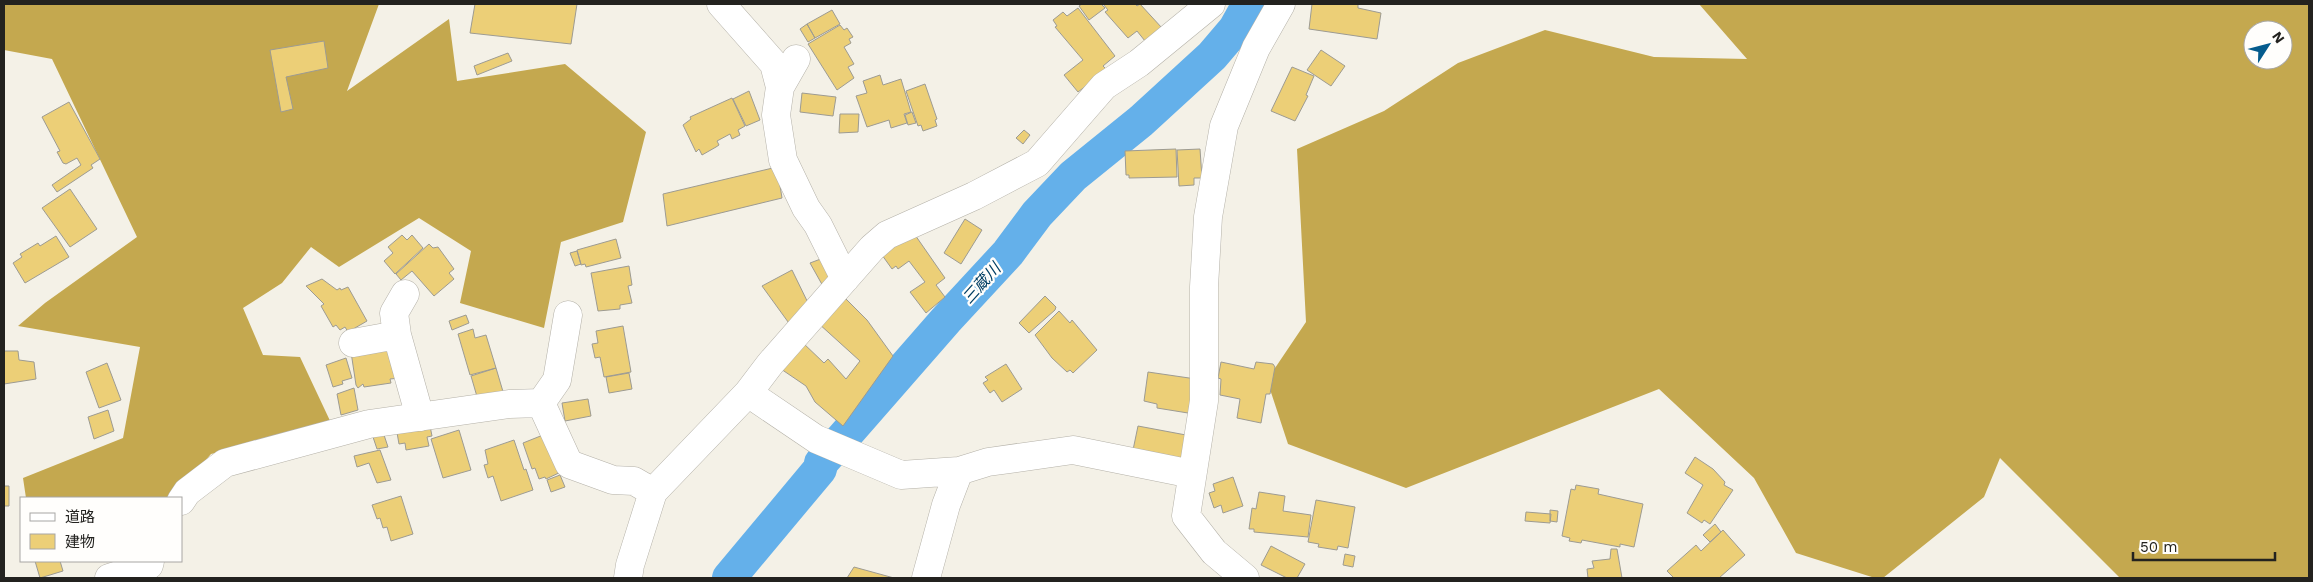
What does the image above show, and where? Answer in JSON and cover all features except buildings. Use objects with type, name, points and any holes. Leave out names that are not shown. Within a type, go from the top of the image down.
[{"type":"street","points":[[720,4],[774,64],[780,86]]},
{"type":"street","points":[[628,578],[630,565],[653,492],[748,393],[770,364],[872,248],[888,235],[974,196],[1037,163],[1104,86],[1139,63],[1211,4]]},
{"type":"street","points":[[1245,578],[1214,552],[1186,516],[1204,402],[1204,287],[1208,217],[1224,126],[1256,48],[1281,4]]},
{"type":"street","points":[[796,59],[780,86],[776,115],[783,160],[806,208],[818,224],[845,279]]},
{"type":"street","points":[[405,294],[394,313],[397,335],[420,417]]},
{"type":"street","points":[[541,402],[556,380],[568,315]]},
{"type":"street","points":[[353,343],[397,335]]},
{"type":"street","points":[[748,393],[816,439],[901,475],[959,471],[988,462],[1073,450],[1192,474]]},
{"type":"street","points":[[541,402],[569,464],[613,480],[634,481],[653,492]]},
{"type":"street","points":[[182,500],[187,492],[225,462],[368,424],[509,404],[541,402]]},
{"type":"street","points":[[926,578],[946,505],[959,471]]},
{"type":"street","points":[[109,578],[149,566],[150,562]]},
{"type":"shaded area","points":[[4,4],[379,4],[347,91],[449,19],[457,81],[565,64],[646,132],[623,222],[561,242],[544,328],[460,303],[471,251],[419,218],[339,267],[311,247],[282,283],[243,308],[263,355],[300,357],[332,425],[211,454],[174,497],[26,497],[23,478],[123,438],[140,347],[18,326],[45,303],[137,237],[52,59],[4,50]]},
{"type":"shaded area","points":[[1699,4],[2309,4],[2309,578],[2120,578],[2000,458],[1984,497],[1883,578],[1875,578],[1796,553],[1754,478],[1659,389],[1406,488],[1288,444],[1267,380],[1306,322],[1297,149],[1384,111],[1458,63],[1545,30],[1654,57],[1747,59]]},
{"type":"waterway","name":"三蔵川","points":[[729,578],[820,469],[821,463],[946,320],[1008,253],[1037,214],[1073,176],[1141,121],[1212,56],[1235,29],[1249,4]]}]
